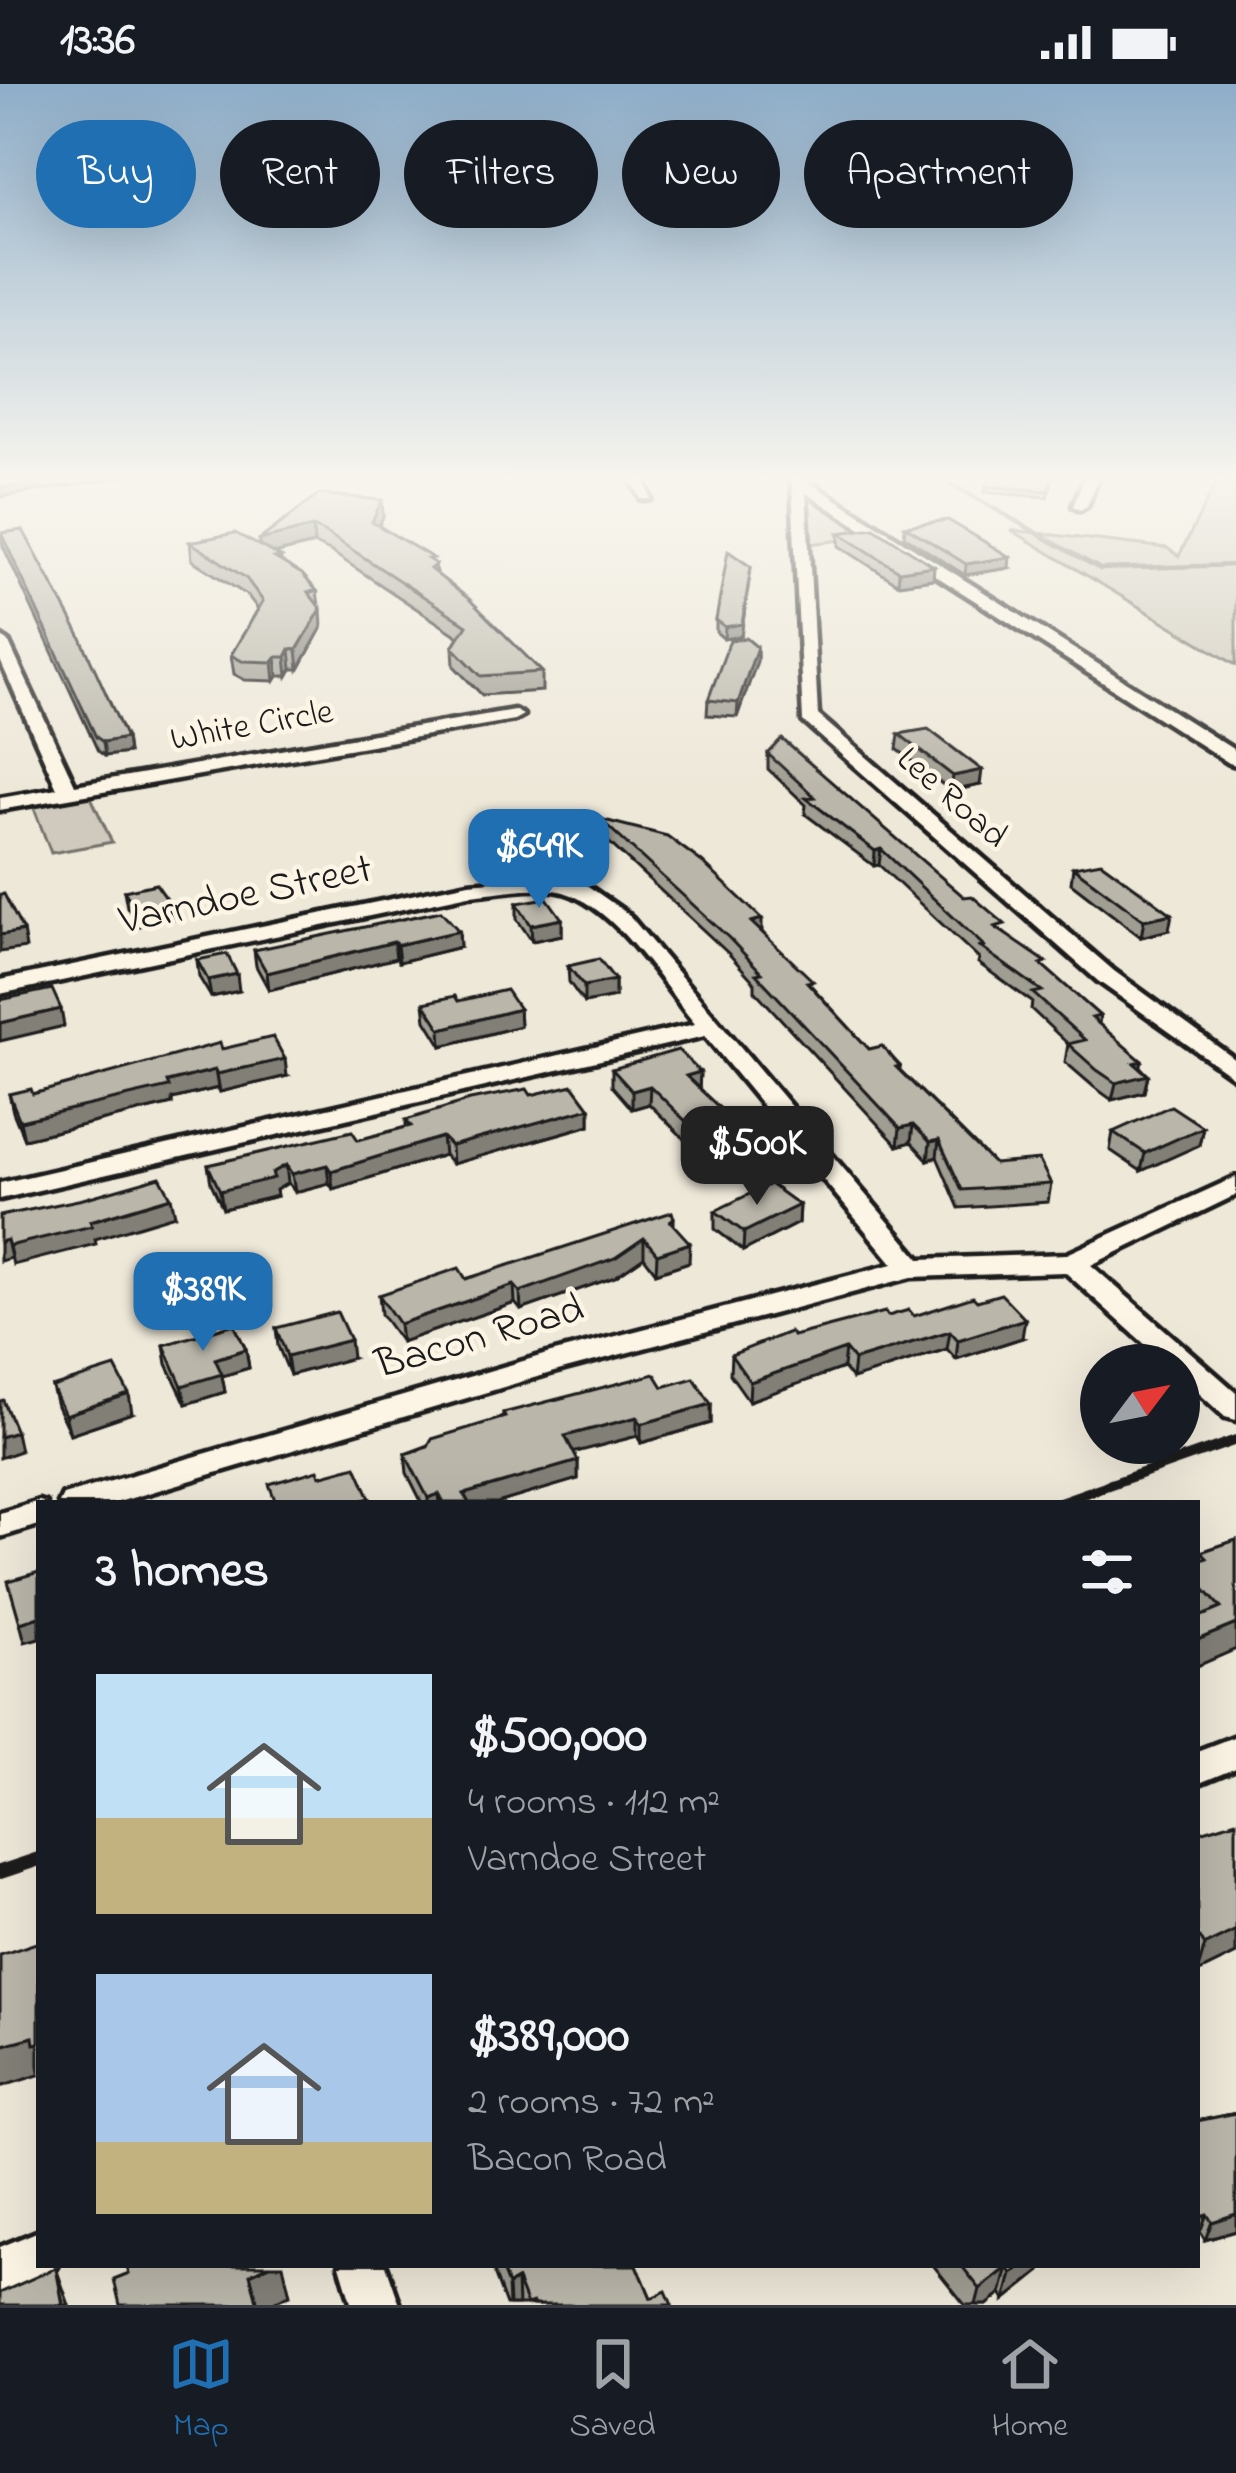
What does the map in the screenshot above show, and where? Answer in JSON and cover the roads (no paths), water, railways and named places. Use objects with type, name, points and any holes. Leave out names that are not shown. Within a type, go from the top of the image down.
[{"type":"street","name":"Lee Road","points":[[801,581],[809,717],[1106,976],[1236,1072]]},
{"type":"street","points":[[954,581],[1236,759]]},
{"type":"street","points":[[0,641],[68,792]]},
{"type":"street","name":"White Circle","points":[[0,804],[514,715]]},
{"type":"street","name":"Varndoe Street","points":[[0,987],[469,889],[541,883],[577,889],[620,919],[912,1268]]},
{"type":"street","points":[[0,1191],[710,1027]]},
{"type":"street","points":[[1236,1185],[1072,1263],[1236,1409]]},
{"type":"street","name":"Bacon Road","points":[[85,1500],[547,1364],[912,1268],[1072,1263]]},
{"type":"street","points":[[0,1525],[36,1515]]},
{"type":"street","points":[[1200,1767],[1236,1751]]},
{"type":"street","points":[[0,2270],[36,2255]]},
{"type":"street","points":[[364,2268],[376,2305]]},
{"type":"railway","points":[[1066,1500],[1236,1440]]},
{"type":"railway","points":[[0,1872],[36,1860]]}]
